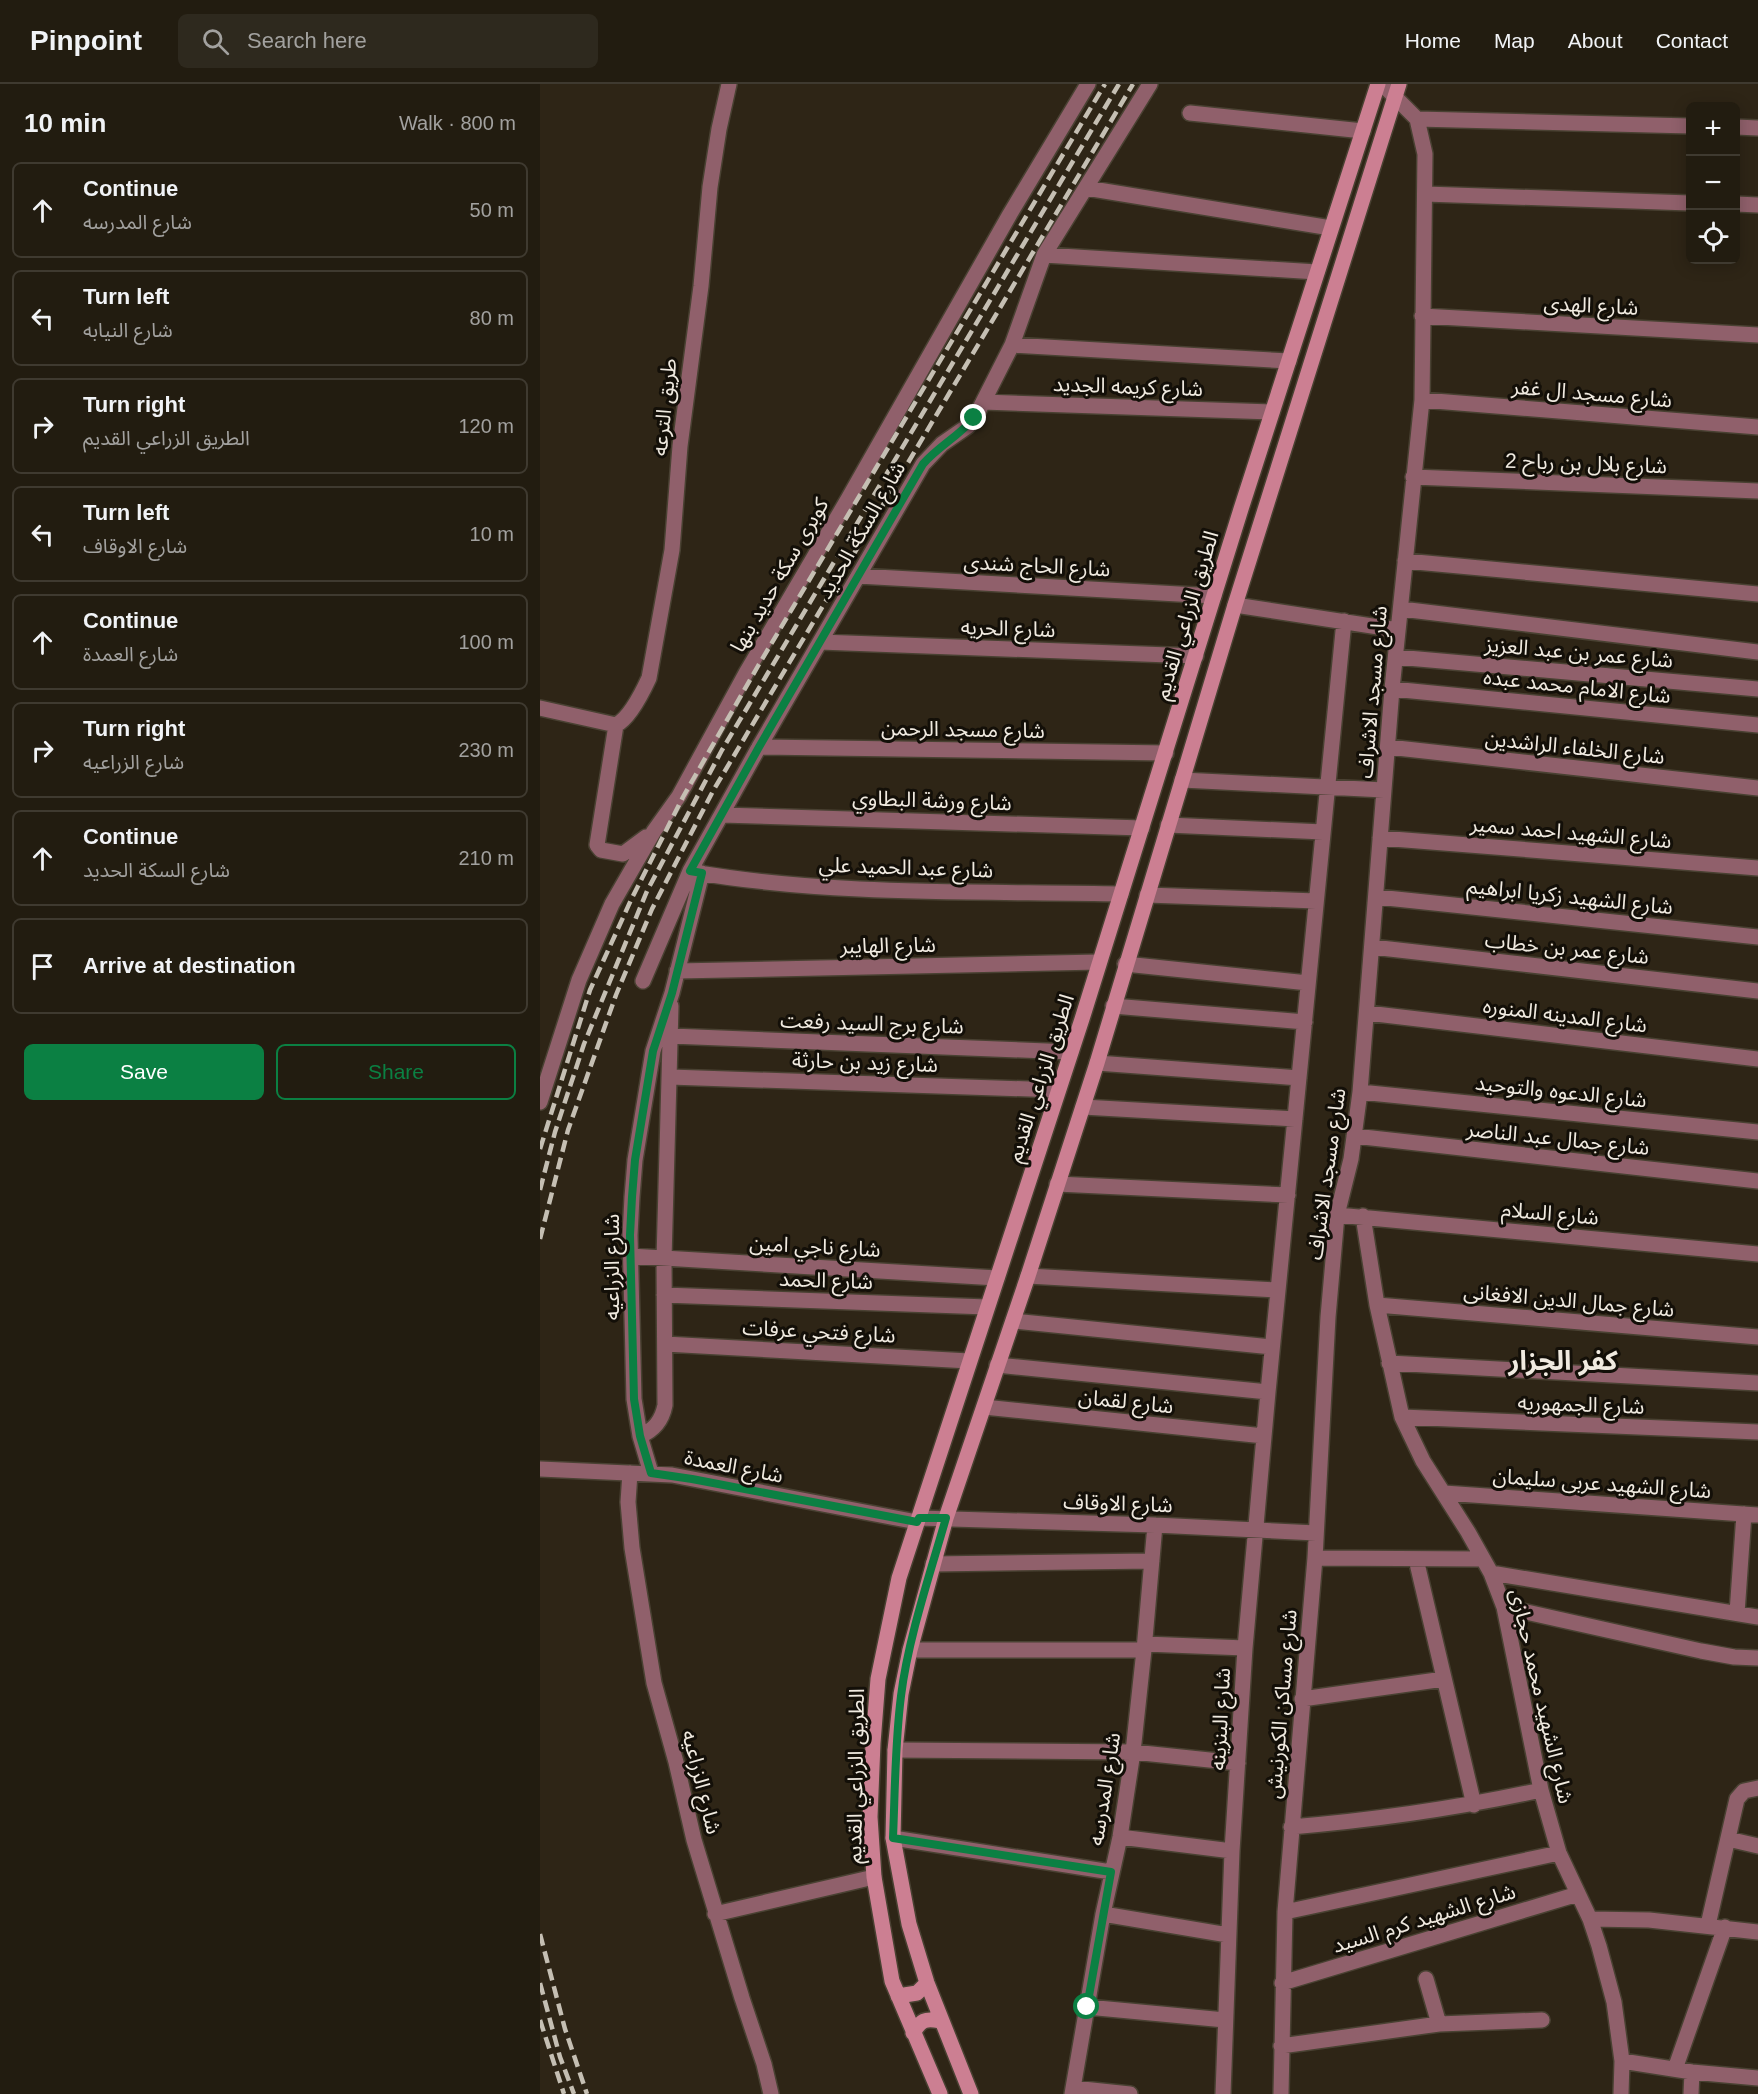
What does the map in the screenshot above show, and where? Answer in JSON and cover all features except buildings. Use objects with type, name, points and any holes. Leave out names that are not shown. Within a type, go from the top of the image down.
[{"type":"main road","name":"الطريق الزراعي القديم","points":[[940,2094],[897,1996],[883,1935],[874,1877],[870,1817],[878,1679],[899,1578],[1100,962],[1272,412],[1380,84]]},
{"type":"main road","name":"الطريق الزراعي القديم","points":[[971,2094],[940,2020],[909,1924],[893,1838],[896,1750],[901,1694],[910,1650],[946,1518],[1097,1063],[1235,605],[1397,90]]},
{"type":"main road","points":[[897,1996],[917,1993],[927,1983]]},
{"type":"main road","points":[[913,2033],[924,2019],[940,2020]]},
{"type":"street","name":"طريق الترعه","points":[[616,725],[625,718],[644,690],[649,678],[672,550],[680,446],[701,286],[710,187],[729,84]]},
{"type":"street","name":"كوبرى سكة حديد بنها","points":[[540,1102],[572,1002],[612,904],[654,831],[679,796],[746,673],[1010,214],[1088,84]]},
{"type":"street","name":"شارع السكة الحديد","points":[[643,981],[722,814],[759,747],[923,464],[942,444],[968,426],[983,402],[1012,345],[1044,255],[1150,84]]},
{"type":"street","points":[[1380,84],[1397,90],[1417,118],[1686,126]]},
{"type":"street","points":[[1190,113],[1363,131]]},
{"type":"street","name":"شارع مسجد الاشراف","points":[[1328,1317],[1337,1215],[1347,1177],[1360,1092],[1392,689],[1422,400],[1425,154],[1417,118]]},
{"type":"street","points":[[1740,128],[1758,128]]},
{"type":"street","points":[[1086,188],[1331,228]]},
{"type":"street","points":[[1425,194],[1686,203]]},
{"type":"street","points":[[1740,204],[1758,205]]},
{"type":"street","points":[[1044,255],[1317,272]]},
{"type":"street","name":"شارع الهدى","points":[[1422,316],[1758,335]]},
{"type":"street","points":[[1012,345],[1289,361]]},
{"type":"street","name":"شارع مسجد ال غفر","points":[[1422,400],[1758,427]]},
{"type":"street","name":"شارع كريمه الجديد","points":[[983,402],[1272,412]]},
{"type":"street","name":"شارع بلال بن رباح 2","points":[[1413,477],[1758,491]]},
{"type":"street","points":[[1405,561],[1758,594]]},
{"type":"street","name":"شارع الحاج شندى","points":[[858,576],[1214,596]]},
{"type":"street","points":[[1235,605],[1398,630]]},
{"type":"street","points":[[1401,609],[1758,652]]},
{"type":"street","name":"شارع مسجد الاشراف","points":[[1272,1347],[1344,621]]},
{"type":"street","name":"شارع الحريه","points":[[820,642],[1196,656]]},
{"type":"street","name":"شارع عمر بن عبد العزيز","points":[[1396,657],[1758,689]]},
{"type":"street","name":"شارع الامام محمد عبده","points":[[1392,689],[1758,724]]},
{"type":"street","points":[[540,708],[616,725],[597,845],[601,850],[623,854],[654,831]]},
{"type":"street","name":"شارع مسجد الرحمن","points":[[759,747],[1166,753]]},
{"type":"street","name":"شارع الخلفاء الراشدين","points":[[1388,747],[1758,788]]},
{"type":"street","points":[[1182,780],[1384,790]]},
{"type":"street","name":"شارع ورشة البطاوي","points":[[722,814],[1142,828]]},
{"type":"street","points":[[1168,825],[1323,832]]},
{"type":"street","name":"شارع الشهيد احمد سمير","points":[[1380,838],[1758,868]]},
{"type":"street","name":"شارع عبد الحميد علي","points":[[696,872],[760,881],[877,889],[1121,894]]},
{"type":"street","name":"شارع الزراعيه","points":[[651,1473],[640,1436],[634,1399],[630,1256],[632,1197],[635,1160],[653,1051],[672,993],[696,872]]},
{"type":"street","points":[[1147,895],[1316,901]]},
{"type":"street","name":"شارع الشهيد زكريا ابراهيم","points":[[1377,897],[1758,937]]},
{"type":"street","name":"شارع عمر بن خطاب","points":[[1372,947],[1758,991]]},
{"type":"street","name":"شارع الهايبر","points":[[677,970],[1100,962]]},
{"type":"street","points":[[1125,964],[1308,983]]},
{"type":"street","name":"شارع الزراعيه","points":[[640,1436],[656,1426],[663,1413],[664,1259],[672,993]]},
{"type":"street","points":[[1113,1006],[1305,1022]]},
{"type":"street","name":"شارع المدينه المنوره","points":[[1368,1013],[1758,1059]]},
{"type":"street","name":"شارع برج السيد رفعت","points":[[671,1036],[1071,1052]]},
{"type":"street","points":[[1097,1063],[1299,1078]]},
{"type":"street","name":"شارع زيد بن حارثة","points":[[670,1077],[1058,1090]]},
{"type":"street","name":"شارع الدعوه والتوحيد","points":[[1360,1092],[1758,1132]]},
{"type":"street","points":[[1083,1107],[1295,1119]]},
{"type":"street","name":"شارع جمال عبد الناصر","points":[[1354,1136],[1758,1181]]},
{"type":"street","points":[[1057,1184],[1288,1196]]},
{"type":"street","name":"شارع السلام","points":[[1337,1215],[1758,1254]]},
{"type":"street","name":"شارع الشهيد محمد حجازى","points":[[1363,1216],[1377,1305],[1402,1417],[1423,1461],[1491,1573],[1504,1607],[1541,1790],[1559,1853],[1590,1919],[1614,2002],[1622,2061],[1621,2094]]},
{"type":"street","name":"شارع ناجي امين","points":[[630,1256],[997,1278]]},
{"type":"street","points":[[1028,1276],[1278,1290]]},
{"type":"street","name":"شارع الحمد","points":[[664,1295],[987,1307]]},
{"type":"street","name":"شارع جمال الدين الافغانى","points":[[1377,1305],[1758,1337]]},
{"type":"street","name":"شارع مساكن الكورنيش","points":[[1281,2094],[1285,1912],[1315,1558],[1328,1317]]},
{"type":"street","points":[[1013,1321],[1272,1347]]},
{"type":"street","name":"شارع فتحي عرفات","points":[[665,1344],[969,1361]]},
{"type":"street","name":"شارع البنزينه","points":[[1223,2094],[1232,1851],[1245,1648],[1272,1347]]},
{"type":"street","points":[[1389,1363],[1758,1383]]},
{"type":"street","points":[[997,1365],[1268,1392]]},
{"type":"street","name":"شارع لقمان","points":[[984,1407],[1264,1436]]},
{"type":"street","name":"شارع الجمهوريه","points":[[1402,1417],[1758,1432]]},
{"type":"street","name":"شارع العمدة","points":[[540,1469],[651,1473],[918,1520]]},
{"type":"street","name":"شارع الزراعيه","points":[[630,1473],[629,1525],[650,1662],[694,1840],[741,1998],[754,2031],[771,2094]]},
{"type":"street","name":"شارع الشهيد عربى سليمان","points":[[1444,1493],[1751,1514]]},
{"type":"street","points":[[1737,1613],[1751,1514]]},
{"type":"street","name":"شارع الاوقاف","points":[[918,1520],[946,1518],[1316,1533]]},
{"type":"street","name":"شارع المدرسه","points":[[1072,2091],[1103,1914],[1120,1838],[1133,1752],[1145,1647],[1155,1525]]},
{"type":"street","points":[[1315,1558],[1482,1559]]},
{"type":"street","points":[[1416,1559],[1474,1804]]},
{"type":"street","points":[[933,1564],[1152,1561]]},
{"type":"street","points":[[1491,1573],[1758,1617]]},
{"type":"street","points":[[1504,1607],[1701,1651],[1734,1657],[1758,1658]]},
{"type":"street","points":[[910,1650],[1245,1648]]},
{"type":"street","points":[[1302,1699],[1444,1679]]},
{"type":"street","points":[[896,1750],[1133,1752],[1238,1763]]},
{"type":"street","points":[[1708,1925],[1737,1799],[1744,1791],[1758,1788]]},
{"type":"street","points":[[1291,1827],[1383,1819],[1541,1790]]},
{"type":"street","points":[[893,1838],[1111,1872]]},
{"type":"street","points":[[1120,1838],[1232,1851]]},
{"type":"street","points":[[1728,1839],[1758,1846]]},
{"type":"street","points":[[1285,1912],[1559,1853]]},
{"type":"street","points":[[715,1914],[874,1877]]},
{"type":"street","name":"شارع الشهيد كرم السيد","points":[[1282,1983],[1578,1894]]},
{"type":"street","points":[[1103,1914],[1228,1935]]},
{"type":"street","points":[[1590,1919],[1649,1920],[1758,1932]]},
{"type":"street","points":[[1675,2069],[1725,1927]]},
{"type":"street","points":[[1426,1979],[1439,2024]]},
{"type":"street","points":[[1087,2007],[1225,2020]]},
{"type":"street","points":[[1281,2046],[1439,2024],[1542,2020]]},
{"type":"street","points":[[1622,2061],[1692,2072],[1758,2078]]},
{"type":"street","points":[[1691,2094],[1692,2072]]},
{"type":"street","points":[[1072,2091],[1130,2094]]},
{"type":"railway","points":[[540,1149],[590,990],[631,900],[683,797],[758,666],[1105,84]]},
{"type":"railway","points":[[540,1190],[555,1132],[584,1044],[647,891],[722,750],[1119,84]]},
{"type":"railway","points":[[540,1239],[568,1130],[616,995],[652,909],[713,791],[1133,84]]},
{"type":"railway","points":[[540,1934],[565,2029],[587,2094]]},
{"type":"railway","points":[[540,1983],[560,2057],[574,2094]]},
{"type":"railway","points":[[540,2020],[564,2094]]},
{"type":"district","name":"كفر الجزار","points":[[1563,1361]]},
{"type":"route","points":[[974,418],[961,432],[932,453],[923,464],[690,871],[702,873],[672,993],[653,1051],[635,1160],[630,1235],[634,1399],[640,1436],[651,1473],[672,1475],[917,1522],[919,1518],[946,1518],[910,1650],[901,1694],[896,1750],[893,1838],[1111,1872],[1087,2007]]}]
